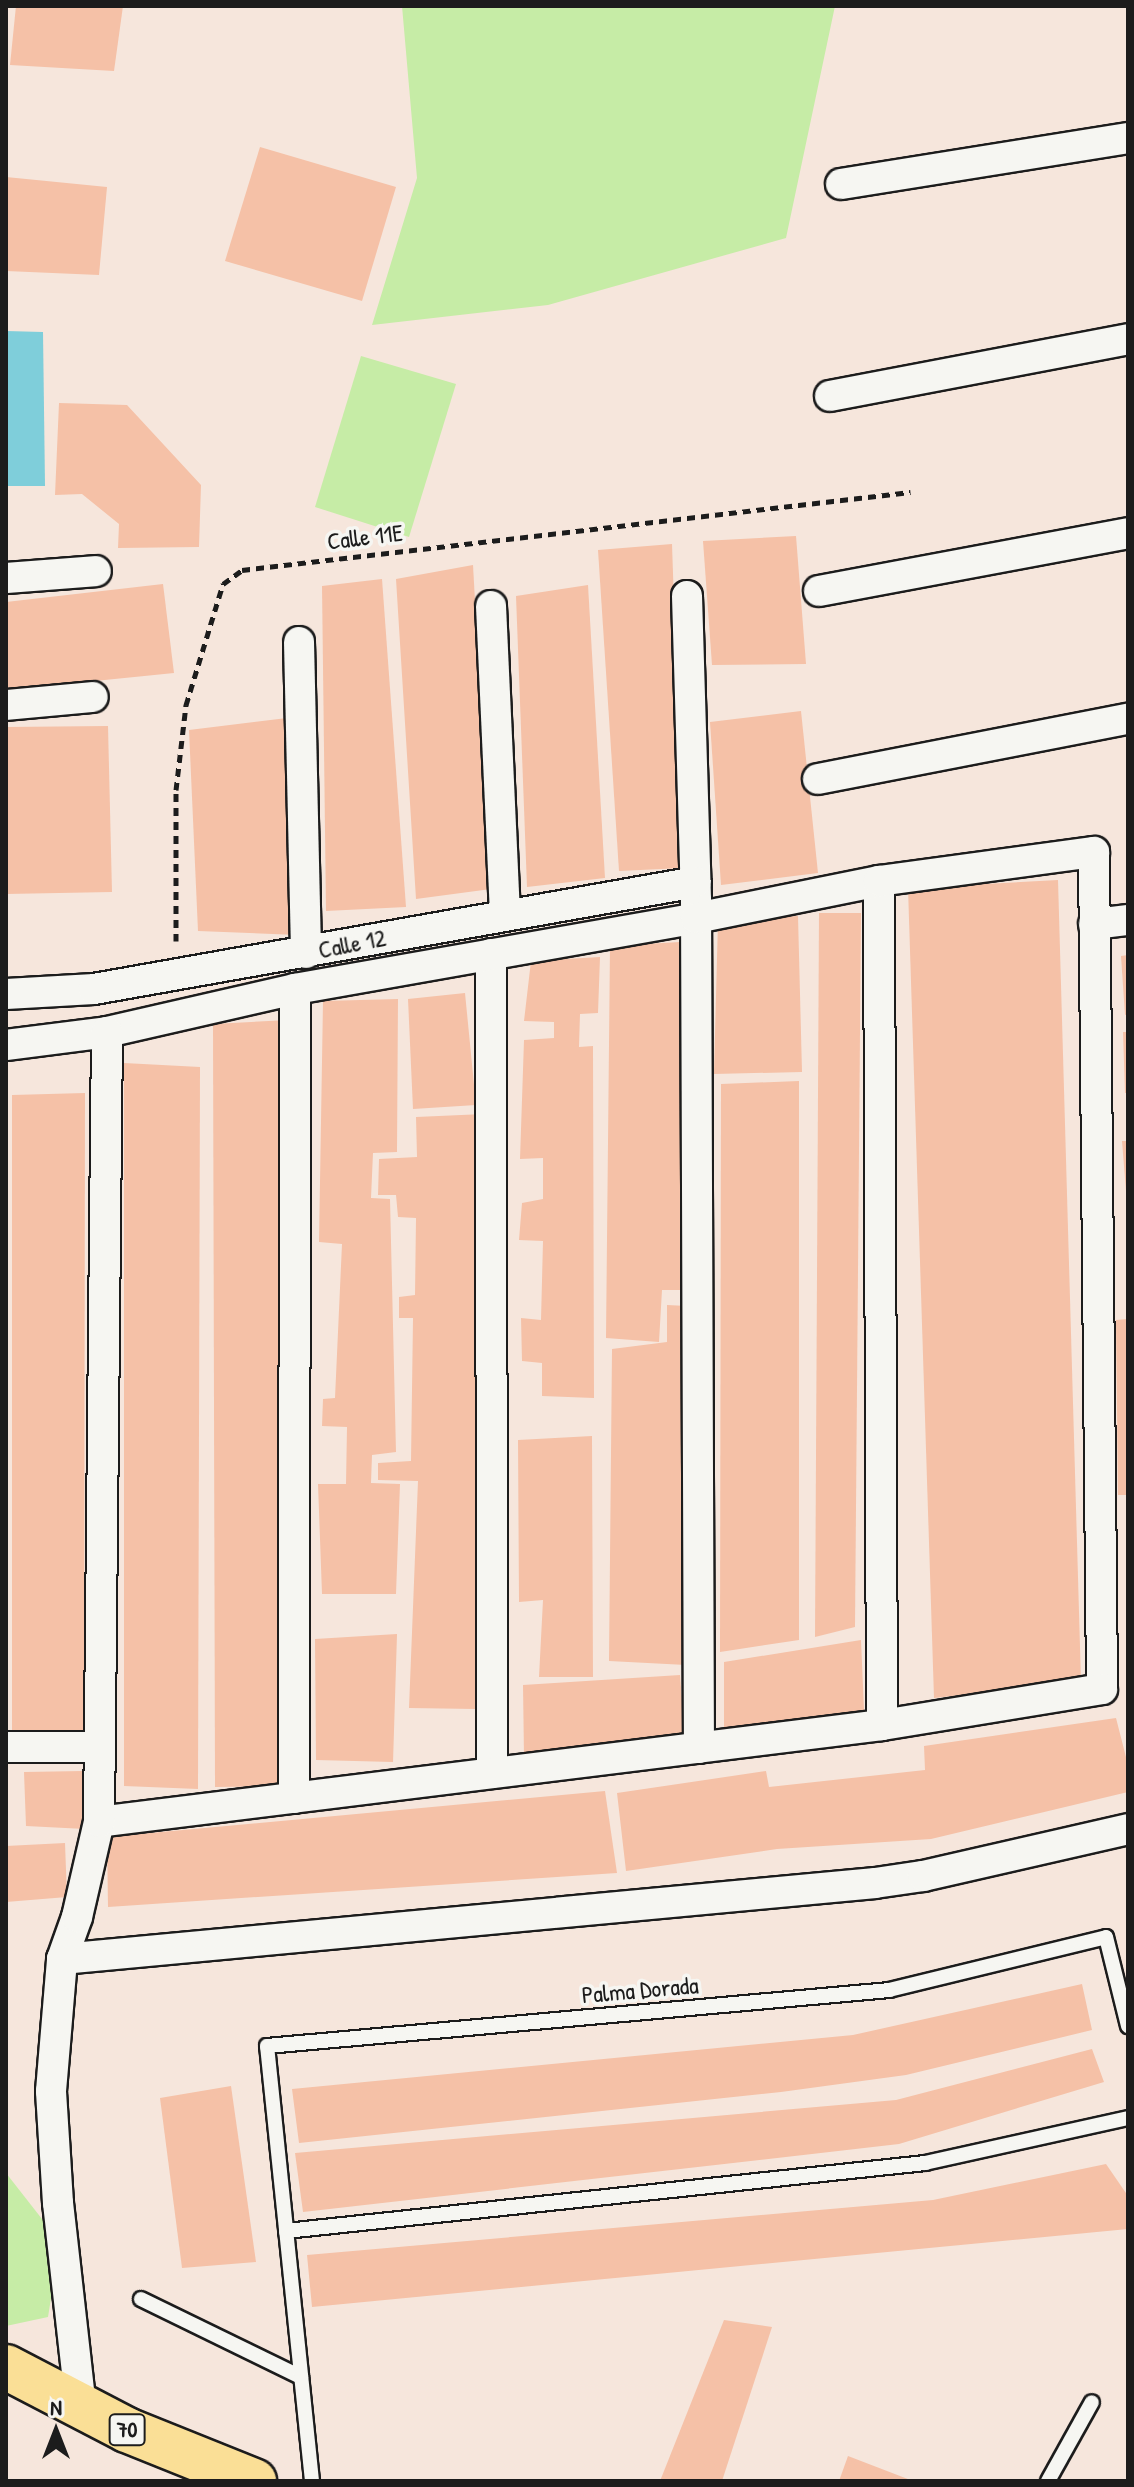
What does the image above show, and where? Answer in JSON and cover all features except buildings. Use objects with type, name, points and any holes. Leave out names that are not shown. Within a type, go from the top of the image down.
[{"type":"highway","name":"70","points":[[6,2367],[81,2408],[254,2481]]},
{"type":"street","points":[[841,184],[1128,138]]},
{"type":"street","points":[[830,396],[1128,339]]},
{"type":"street","points":[[819,591],[1128,533]]},
{"type":"street","points":[[6,578],[96,571]]},
{"type":"street","points":[[687,596],[696,882],[699,1748]]},
{"type":"street","points":[[491,606],[505,913]]},
{"type":"street","points":[[299,642],[306,953]]},
{"type":"street","points":[[6,705],[93,697]]},
{"type":"street","points":[[818,779],[1128,719]]},
{"type":"street","points":[[6,1045],[107,1032],[295,989],[696,918],[879,881],[1094,852],[1114,1506],[1102,1689],[882,1725],[99,1822]]},
{"type":"street","points":[[879,881],[882,1725]]},
{"type":"street","name":"Calle 12","points":[[6,994],[94,989],[306,953],[505,913],[696,882]]},
{"type":"street","points":[[1094,924],[1128,920]]},
{"type":"street","points":[[491,954],[492,1773]]},
{"type":"street","points":[[294,1798],[295,989]]},
{"type":"street","points":[[81,2408],[58,2203],[51,2091],[62,1959],[77,1917],[99,1822],[107,1032]]},
{"type":"street","points":[[6,1747],[100,1747]]},
{"type":"street","points":[[62,1959],[875,1883],[923,1876],[1128,1829]]},
{"type":"lane","name":"Palma Dorada","points":[[312,2481],[267,2046],[889,1990],[1106,1937],[1128,2026]]},
{"type":"lane","points":[[286,2231],[925,2163],[1128,2118]]},
{"type":"lane","points":[[141,2299],[301,2377]]},
{"type":"lane","points":[[1048,2481],[1092,2402]]},
{"type":"path","name":"Calle 11E","points":[[176,974],[176,790],[186,705],[223,584],[242,570],[910,492]]},
{"type":"green space","points":[[402,6],[835,6],[786,238],[548,305],[372,325],[417,178]]},
{"type":"green space","points":[[361,356],[456,384],[409,537],[315,507]]},
{"type":"green space","points":[[6,2173],[60,2242],[48,2317],[6,2326]]},
{"type":"water","points":[[6,331],[43,332],[45,486],[6,486]]}]
